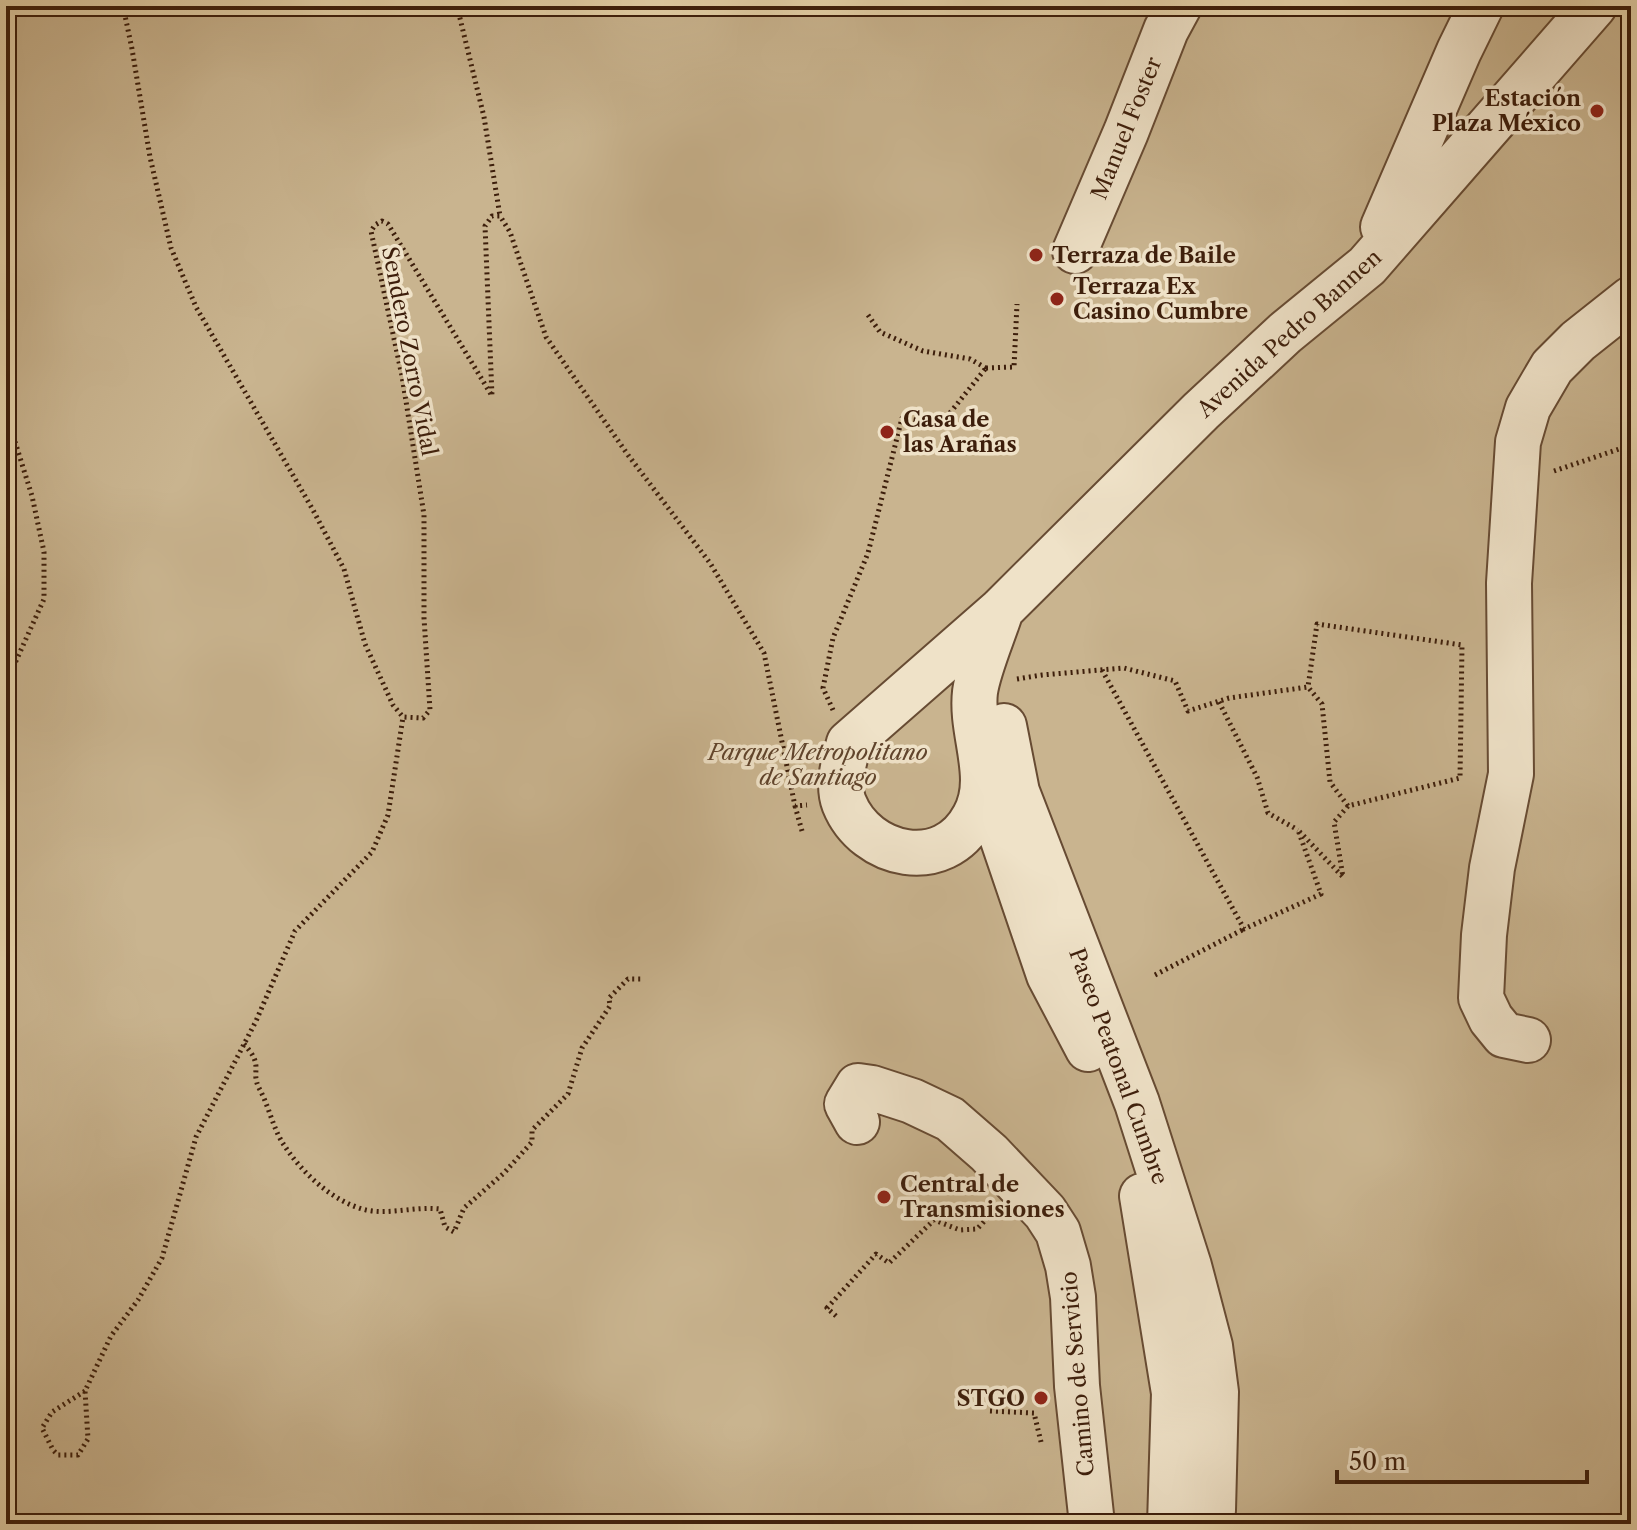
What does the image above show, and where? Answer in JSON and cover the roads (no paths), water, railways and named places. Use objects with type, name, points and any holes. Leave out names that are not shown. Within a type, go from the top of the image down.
[{"type":"street","name":"Manuel Foster","points":[[1075,251],[1166,30],[1179,6]]},
{"type":"street","points":[[1367,266],[1481,6]]},
{"type":"street","name":"Avenida Pedro Bannen","points":[[985,787],[976,816],[966,830],[944,846],[924,853],[893,852],[857,825],[843,801],[842,767],[849,743],[1011,613],[1201,411],[1285,333],[1367,266],[1594,6]]},
{"type":"street","points":[[1528,1040],[1504,1035],[1491,1019],[1481,998],[1492,868],[1511,774],[1508,636],[1518,442],[1528,408],[1552,367],[1578,341],[1631,299]]},
{"type":"street","name":"Avenida Pedro Bannen","points":[[1011,613],[975,691],[976,728],[985,787],[1049,975],[1094,1062],[1140,1188],[1174,1393],[1170,1524]]},
{"type":"street","name":"Paseo Peatonal Cumbre","points":[[1011,613],[1002,683],[1004,734],[1017,792],[1137,1103],[1189,1266],[1210,1346],[1216,1392],[1210,1524]]},
{"type":"street","points":[[904,696],[942,699],[963,711],[976,728]]},
{"type":"street","name":"Camino de Servicio","points":[[857,1122],[847,1104],[858,1086],[912,1101],[950,1119],[989,1153],[1045,1212],[1058,1232],[1073,1297],[1077,1386],[1092,1524]]},
{"type":"place","name":"Estación Plaza México","points":[[1597,111]]},
{"type":"place","name":"Terraza de Baile","points":[[1036,255]]},
{"type":"place","name":"Terraza Ex Casino Cumbre","points":[[1057,299]]},
{"type":"place","name":"Casa de las Arañas","points":[[887,432]]},
{"type":"place","name":"Central de Transmisiones","points":[[884,1197]]},
{"type":"place","name":"STGO","points":[[1041,1398]]},
{"type":"park label","name":"Parque Metropolitano de Santiago","points":[[818,764]]}]
